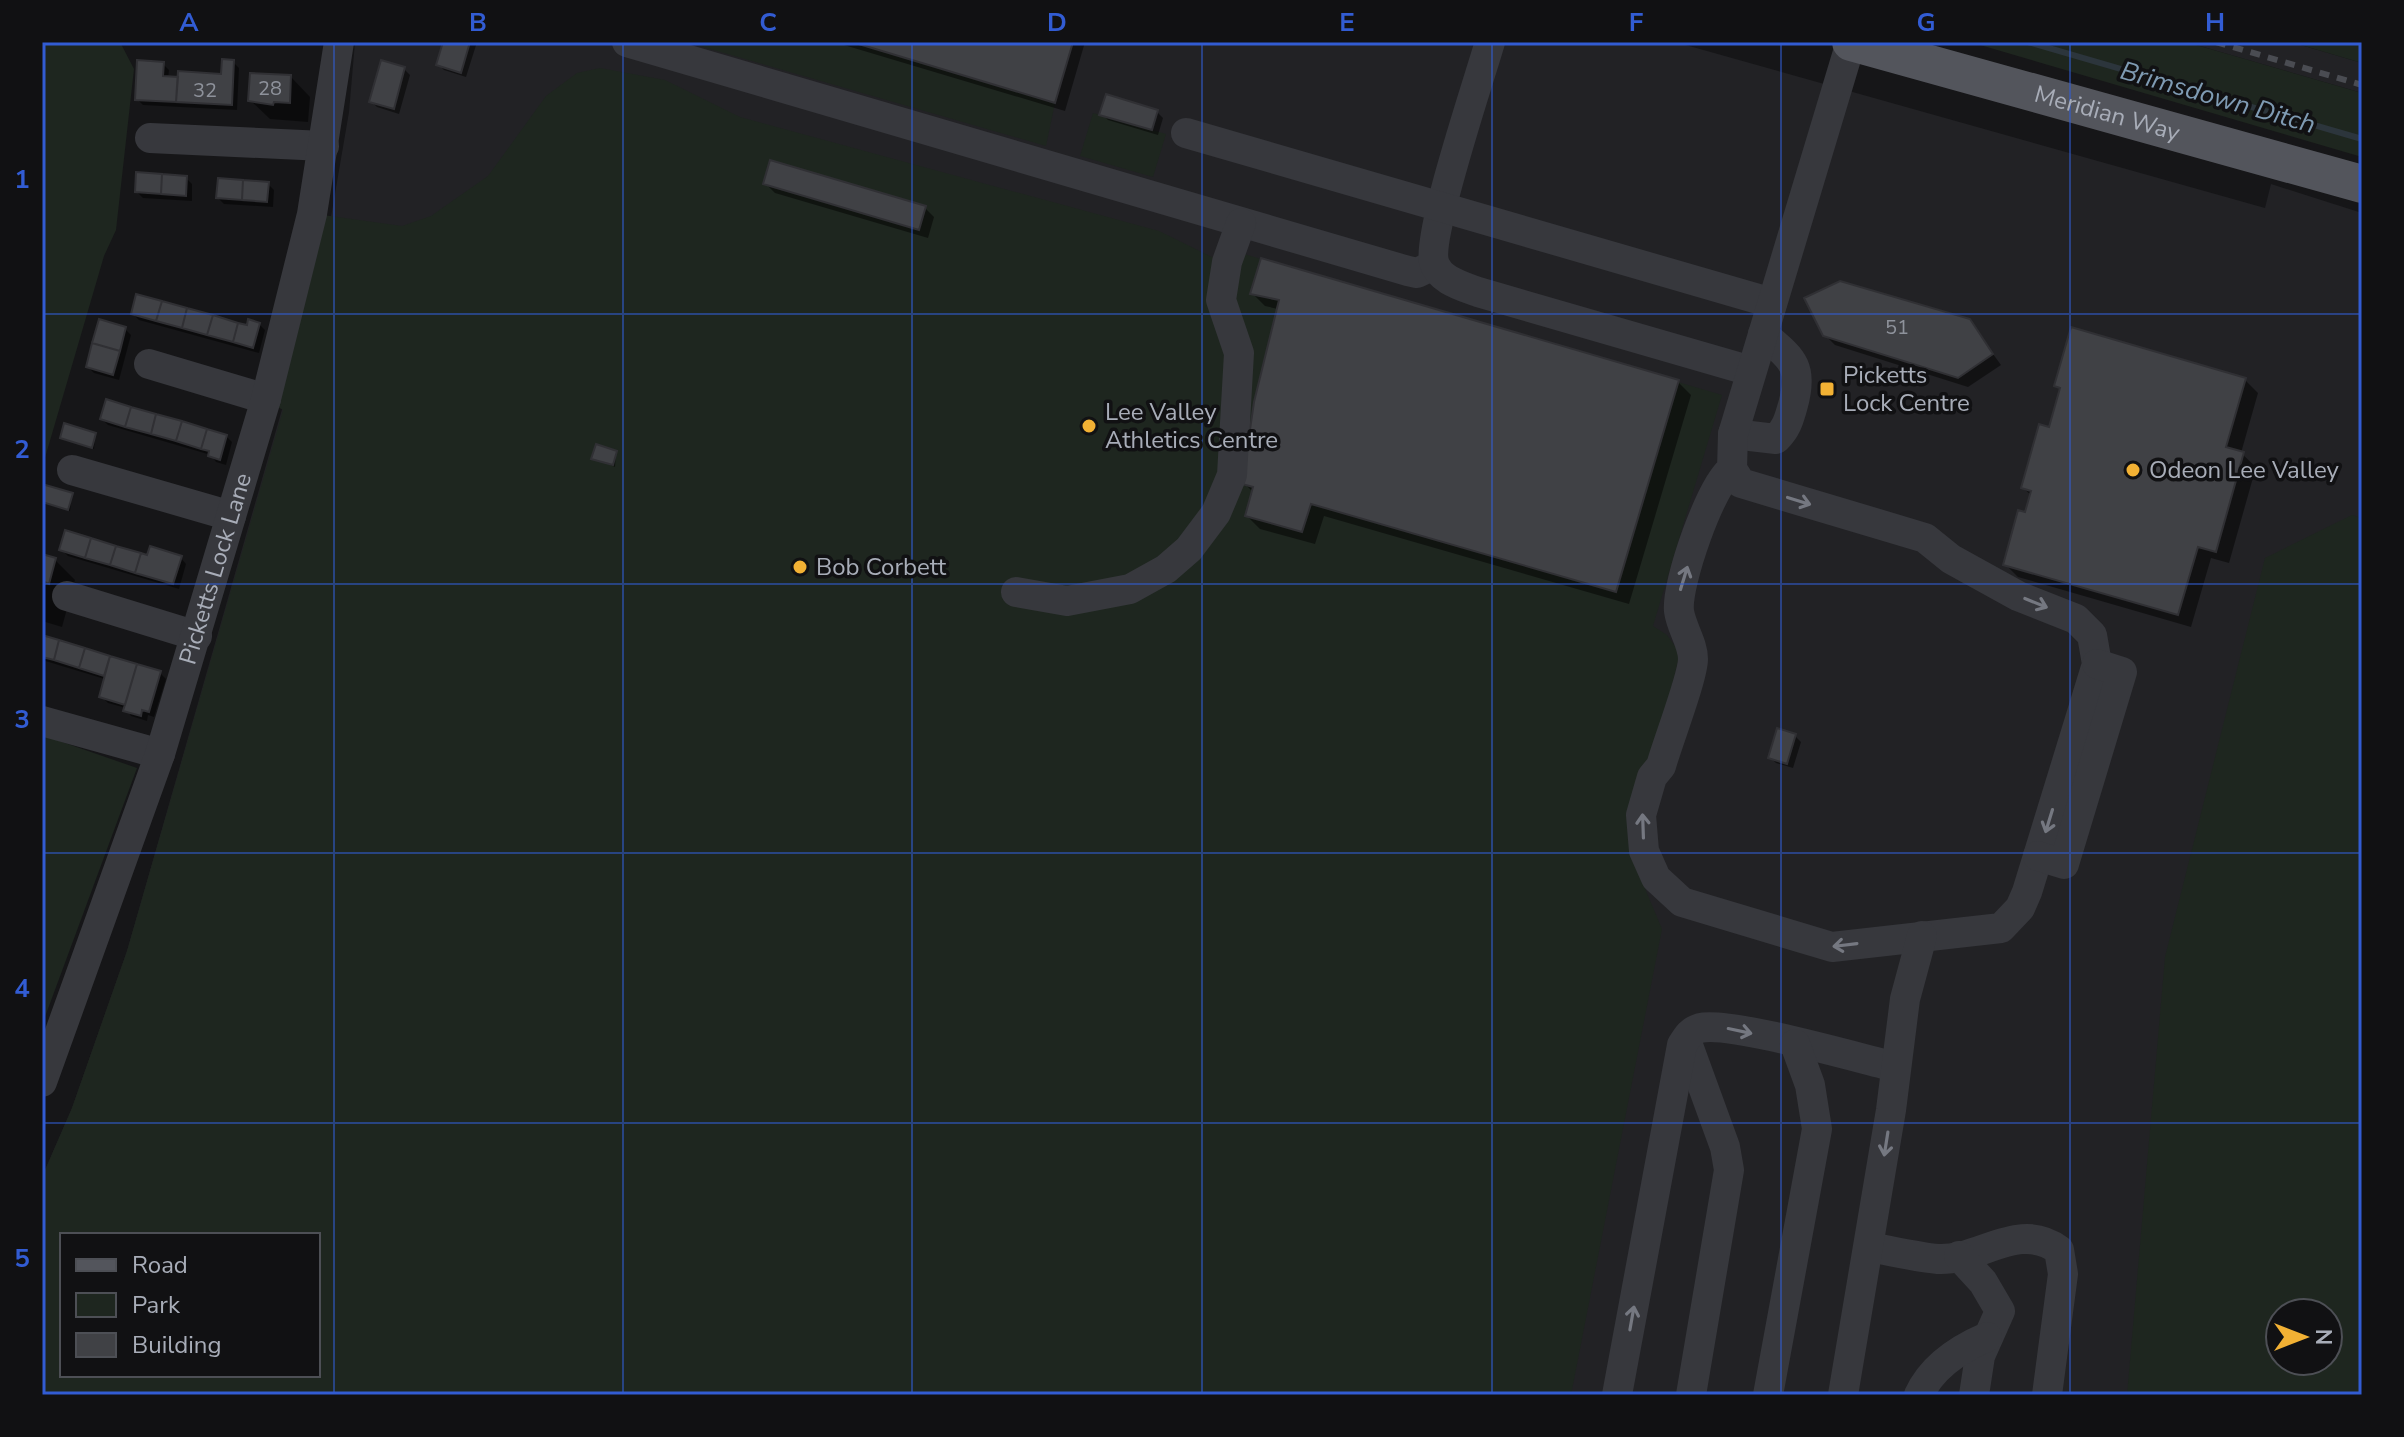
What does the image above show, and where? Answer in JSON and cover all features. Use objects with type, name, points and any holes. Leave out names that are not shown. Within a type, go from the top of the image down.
[{"type":"main road","name":"Meridian Way","points":[[1851,42],[2362,184]]},
{"type":"street","name":"Picketts Lock Lane","points":[[42,1082],[160,754],[266,399],[302,262],[324,146],[339,42]]},
{"type":"street","points":[[627,42],[1417,273],[1434,265]]},
{"type":"street","points":[[1490,42],[1442,207],[1433,251],[1434,265],[1444,278],[1478,292],[1751,371]]},
{"type":"street","points":[[1732,469],[1721,477],[1705,512],[1681,586],[1679,613],[1693,659],[1641,815],[1644,851],[1656,878],[1682,902],[1709,913],[1832,947],[2001,928],[2020,908],[2038,856],[2097,664],[2092,635],[2076,619],[2018,596],[1951,559],[1925,538],[1741,483],[1732,469],[1733,434],[1851,42]]},
{"type":"street","points":[[1186,133],[1772,303]]},
{"type":"street","points":[[150,138],[324,146]]},
{"type":"street","points":[[1016,592],[1067,601],[1130,589],[1166,569],[1189,549],[1216,513],[1232,475],[1239,353],[1221,300],[1227,262],[1241,223]]},
{"type":"street","points":[[1733,434],[1776,439],[1787,429],[1799,385],[1797,369],[1788,355],[1763,334]]},
{"type":"street","points":[[149,364],[266,399]]},
{"type":"street","points":[[72,470],[231,516]]},
{"type":"street","points":[[67,596],[197,636]]},
{"type":"street","points":[[42,721],[160,754]]},
{"type":"street","points":[[1843,1395],[1869,1247],[1905,999],[1922,936]]},
{"type":"street","points":[[1617,1395],[1686,1039],[1700,1028],[1731,1028],[1896,1067]]},
{"type":"street","points":[[1686,1039],[1689,1057],[1725,1147],[1729,1170],[1691,1395]]},
{"type":"street","points":[[1768,1395],[1817,1129],[1810,1085],[1795,1044]]},
{"type":"street","points":[[1869,1247],[1939,1259],[2020,1238],[2051,1244],[2059,1250],[2063,1274],[2047,1395]]},
{"type":"street","points":[[1959,1256],[1983,1282],[2000,1311],[1980,1356],[1974,1395]]},
{"type":"street","points":[[1919,1395],[1936,1368],[1966,1346],[1987,1337]]},
{"type":"shaded area","points":[[355,42],[1675,42],[2265,208],[2271,184],[2362,213],[2362,1395],[42,1395],[42,1177],[72,1108],[127,951],[301,343],[331,217],[349,112]]},
{"type":"shaded area","points":[[2186,42],[2291,42],[2362,63],[2362,93]]},
{"type":"green space","points":[[42,42],[120,42],[134,69],[116,230],[104,256],[42,468]]},
{"type":"green space","points":[[686,42],[851,42],[1055,103],[1046,146]]},
{"type":"green space","points":[[1970,42],[2186,42],[2362,93],[2362,157]]},
{"type":"green space","points":[[2291,42],[2362,42],[2362,63]]},
{"type":"green space","points":[[600,68],[665,80],[740,117],[1159,231],[1218,260],[1244,254],[1722,395],[1653,626],[1667,635],[1680,653],[1630,853],[1662,929],[1571,1395],[42,1395],[42,1177],[72,1108],[127,951],[283,410],[276,406],[323,215],[402,226],[431,216],[488,176],[546,96],[577,73]]},
{"type":"green space","points":[[1093,113],[1166,134],[1153,177],[1080,156]]},
{"type":"green space","points":[[2352,515],[2362,518],[2362,1395],[2127,1395],[2165,957],[2265,558]]},
{"type":"green space","points":[[42,735],[137,768],[42,1025]]},
{"type":"building","points":[[443,42],[470,42],[461,73],[436,65]]},
{"type":"building","points":[[852,42],[1073,42],[1055,103]]},
{"type":"building","points":[[222,59],[234,60],[232,105],[176,102],[178,71],[221,74]]},
{"type":"building","points":[[137,60],[164,62],[163,76],[178,77],[176,102],[135,100]]},
{"type":"building","points":[[381,60],[405,67],[394,109],[369,102]]},
{"type":"building","points":[[250,73],[291,75],[290,103],[274,102],[273,105],[248,101]]},
{"type":"building","points":[[1106,94],[1158,110],[1152,130],[1099,115]]},
{"type":"building","points":[[770,160],[926,206],[919,230],[763,184]]},
{"type":"building","points":[[136,172],[162,174],[161,194],[135,192]]},
{"type":"building","points":[[162,174],[187,176],[186,196],[161,194]]},
{"type":"building","points":[[218,178],[243,180],[242,200],[216,198]]},
{"type":"building","points":[[243,180],[269,182],[267,202],[242,200]]},
{"type":"building","points":[[1261,258],[1679,380],[1616,592],[1311,504],[1302,532],[1245,516],[1253,487],[1242,484],[1254,402],[1279,300],[1250,294]]},
{"type":"building","points":[[1840,281],[1970,319],[1993,354],[1958,378],[1823,336],[1804,298]]},
{"type":"building","points":[[136,294],[162,301],[156,321],[131,314]]},
{"type":"building","points":[[162,301],[187,308],[182,328],[156,321]]},
{"type":"building","points":[[187,308],[213,315],[207,335],[182,328]]},
{"type":"building","points":[[213,315],[238,323],[233,342],[207,335]]},
{"type":"building","points":[[99,319],[126,327],[120,351],[92,343]]},
{"type":"building","points":[[248,319],[260,323],[253,348],[233,342],[238,323],[247,325]]},
{"type":"building","name":"Odeon Lee Valley","points":[[2071,327],[2246,378],[2226,447],[2244,452],[2216,552],[2198,547],[2178,615],[2003,565],[2018,510],[2025,512],[2031,491],[2021,488],[2039,424],[2049,427],[2060,388],[2054,386]]},
{"type":"building","points":[[92,343],[120,351],[113,375],[86,367]]},
{"type":"building","points":[[106,399],[131,407],[125,427],[100,419]]},
{"type":"building","points":[[131,407],[156,414],[151,434],[125,427]]},
{"type":"building","points":[[156,414],[182,421],[176,441],[151,434]]},
{"type":"building","points":[[182,421],[207,429],[201,449],[176,441]]},
{"type":"building","points":[[64,423],[96,433],[92,448],[60,438]]},
{"type":"building","points":[[207,429],[227,435],[220,460],[208,456],[209,451],[201,449]]},
{"type":"building","points":[[596,444],[617,451],[613,465],[591,459]]},
{"type":"building","points":[[42,484],[73,493],[68,510],[42,502]]},
{"type":"building","points":[[65,530],[91,538],[85,558],[59,550]]},
{"type":"building","points":[[91,538],[116,546],[110,565],[85,558]]},
{"type":"building","points":[[116,546],[141,553],[135,573],[110,565]]},
{"type":"building","points":[[150,546],[182,556],[173,584],[135,573],[141,553],[147,555]]},
{"type":"building","points":[[42,554],[56,558],[49,584],[42,581]]},
{"type":"building","points":[[42,635],[59,640],[54,660],[42,657]]},
{"type":"building","points":[[59,640],[85,648],[79,668],[54,660]]},
{"type":"building","points":[[85,648],[110,656],[104,676],[79,668]]},
{"type":"building","points":[[110,656],[137,664],[125,705],[99,697]]},
{"type":"building","points":[[137,664],[161,671],[149,712],[142,710],[141,716],[123,711]]},
{"type":"building","points":[[1777,728],[1796,734],[1787,764],[1768,758]]},
{"type":"waterway","name":"Brimsdown Ditch","points":[[2028,42],[2362,139]]},
{"type":"railway","points":[[2216,42],[2362,85]]},
{"type":"place","name":"Picketts Lock Centre","points":[[1827,389]]},
{"type":"place","name":"Lee Valley Athletics Centre","points":[[1089,426]]},
{"type":"place","name":"Odeon Lee Valley","points":[[2133,470]]},
{"type":"place","name":"Bob Corbett","points":[[800,567]]}]
